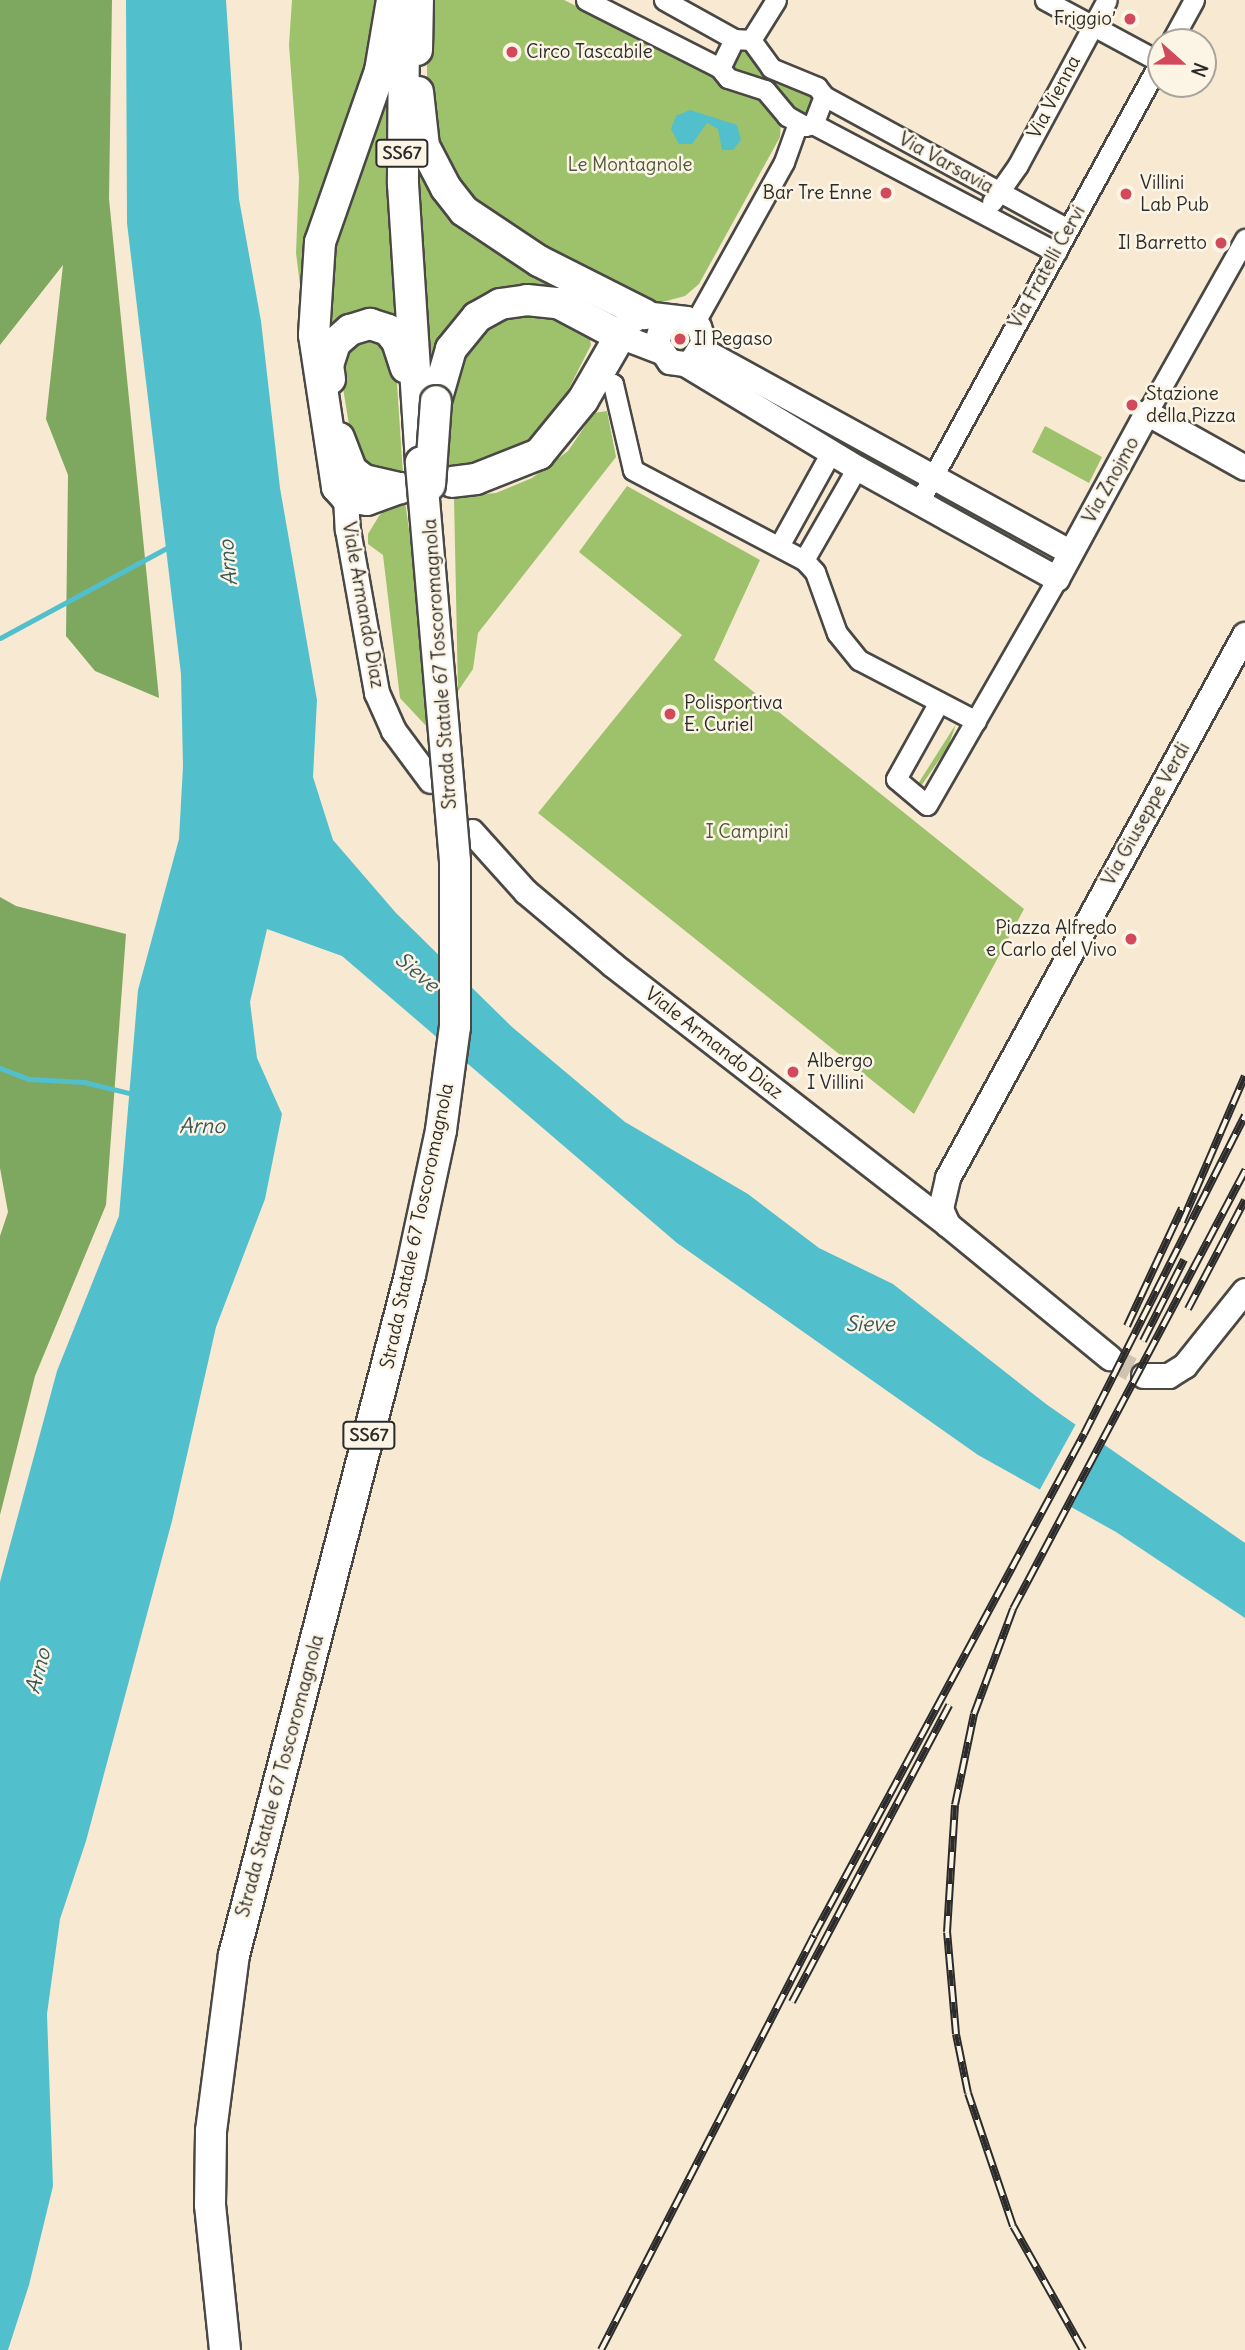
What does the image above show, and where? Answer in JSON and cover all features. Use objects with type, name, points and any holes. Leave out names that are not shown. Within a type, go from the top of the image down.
[{"type":"main road","points":[[355,488],[333,474],[317,363],[314,282],[320,242],[336,188],[380,71],[392,0]]},
{"type":"main road","name":"SS67","points":[[406,0],[401,101],[409,306],[426,401]]},
{"type":"main road","points":[[418,0],[419,112],[424,146],[446,188],[464,211],[499,237],[657,317]]},
{"type":"main road","points":[[426,401],[451,349],[477,317],[500,304],[527,300],[558,303],[620,336],[597,376],[539,454],[497,472],[452,482]]},
{"type":"main road","points":[[355,488],[342,455],[328,365],[335,343],[350,330],[370,324],[388,330],[397,341],[426,401]]},
{"type":"main road","name":"Strada Statale 67 Toscoromagnola","points":[[225,2350],[212,2231],[211,2131],[234,1955],[410,1275],[452,1054],[458,922],[428,510],[426,401]]},
{"type":"street","name":"Via Varsavia","points":[[586,0],[720,68],[728,78],[765,90],[778,101],[787,116],[875,156],[1056,252]]},
{"type":"street","points":[[664,0],[742,39]]},
{"type":"street","points":[[720,68],[775,0]]},
{"type":"street","points":[[1045,0],[1147,54]]},
{"type":"street","name":"Via Vienna","points":[[985,215],[998,191],[1018,165],[1107,0]]},
{"type":"street","points":[[1179,28],[1194,0]]},
{"type":"street","name":"Via Varsavia","points":[[742,39],[771,68],[808,80],[824,96],[1068,229]]},
{"type":"street","name":"Via Fratelli Cervi","points":[[919,502],[1147,85]]},
{"type":"street","points":[[695,323],[805,123],[824,96]]},
{"type":"street","points":[[875,156],[888,131]]},
{"type":"street","name":"Via Znojmo","points":[[939,702],[896,779],[927,805],[1057,579],[1245,239]]},
{"type":"street","points":[[657,317],[659,351]]},
{"type":"street","points":[[694,357],[703,334],[695,323],[657,317],[628,324],[620,336],[659,351],[670,362],[694,357],[743,386],[934,475],[1071,553]]},
{"type":"street","points":[[597,376],[613,384],[633,470],[804,560],[815,572],[837,633],[859,660],[976,721]]},
{"type":"street","points":[[743,386],[856,468],[1057,579]]},
{"type":"street","points":[[1147,414],[1245,468]]},
{"type":"street","points":[[779,546],[831,452]]},
{"type":"street","points":[[804,560],[856,468]]},
{"type":"street","name":"Viale Armando Diaz","points":[[355,488],[359,605],[377,693],[394,731],[431,781]]},
{"type":"street","name":"Via Giuseppe Verdi","points":[[948,1225],[941,1196],[948,1178],[1245,635]]},
{"type":"street","name":"Viale Armando Diaz","points":[[472,832],[526,892],[613,965],[948,1225],[1110,1358]]},
{"type":"street","points":[[886,1177],[912,1187],[929,1186],[948,1178]]},
{"type":"street","points":[[1144,1377],[1169,1376],[1185,1366],[1243,1296]]},
{"type":"green space","points":[[0,0],[112,0],[109,199],[159,698],[95,671],[66,636],[68,475],[46,419],[63,265],[0,345]]},
{"type":"green space","points":[[292,0],[384,0],[309,357],[296,253],[299,178],[289,45]]},
{"type":"green space","name":"Le Montagnole","points":[[427,0],[564,0],[762,99],[781,123],[780,137],[699,284],[685,296],[655,304],[501,227],[469,196],[442,156],[427,104]]},
{"type":"green space","points":[[740,48],[812,94],[809,113],[801,115],[790,108],[785,96],[768,82],[730,68]]},
{"type":"green space","points":[[390,86],[401,327],[323,344],[327,254]]},
{"type":"green space","points":[[414,152],[579,289],[526,292],[431,367]]},
{"type":"green space","points":[[544,306],[589,332],[591,345],[565,396],[568,400],[529,446],[500,462],[448,470],[445,438],[451,370],[487,320]]},
{"type":"green space","points":[[673,325],[696,333],[680,357],[665,333]]},
{"type":"green space","points":[[376,336],[395,354],[403,474],[379,476],[354,456],[339,363],[353,342]]},
{"type":"green space","points":[[607,411],[616,457],[478,633],[473,669],[458,691],[454,497],[496,493],[532,478],[568,451],[594,413]]},
{"type":"green space","points":[[1045,426],[1102,457],[1089,483],[1032,452]]},
{"type":"green space","name":"I Campini","points":[[627,486],[760,560],[714,660],[1024,909],[914,1114],[538,813],[682,635],[579,552]]},
{"type":"green space","points":[[405,502],[424,631],[429,729],[400,698],[383,555],[368,544],[368,534],[379,516],[387,508]]},
{"type":"green space","points":[[956,724],[948,747],[919,789],[916,787]]},
{"type":"green space","points":[[0,897],[16,906],[126,934],[106,1205],[35,1376],[0,1515],[0,1236],[8,1212],[0,1168]]},
{"type":"water","points":[[126,0],[226,0],[239,199],[261,321],[280,488],[317,700],[313,777],[333,840],[396,913],[512,1027],[625,1122],[748,1194],[819,1248],[893,1284],[1046,1404],[1245,1543],[1245,1618],[1116,1532],[978,1455],[677,1243],[342,956],[267,929],[250,1002],[257,1058],[282,1114],[265,1199],[216,1327],[172,1521],[86,1841],[60,1919],[47,2014],[53,2186],[29,2285],[8,2350],[0,2350],[0,1582],[57,1371],[119,1216],[138,990],[179,839],[183,766],[181,674],[127,223]]},
{"type":"water","points":[[690,110],[737,125],[741,140],[733,150],[722,150],[718,129],[707,123],[692,144],[679,144],[671,129],[676,116]]},
{"type":"pier","points":[[1077,1422],[1105,1443],[1070,1510],[1038,1493]]},
{"type":"waterway","points":[[0,638],[170,546]]},
{"type":"waterway","points":[[0,1068],[29,1079],[84,1082],[133,1094]]},
{"type":"tunnel","points":[[1110,1358],[1144,1376]]},
{"type":"railway","points":[[1182,1222],[1245,1076]]},
{"type":"railway","points":[[601,2350],[814,1935],[1084,1434],[1245,1115]]},
{"type":"railway","points":[[1083,2350],[1013,2226],[968,2093],[956,2034],[947,1932],[955,1805],[974,1714],[1013,1609],[1245,1170]]},
{"type":"railway","points":[[1188,1309],[1245,1200]]},
{"type":"railway","points":[[1127,1326],[1182,1208]]},
{"type":"railway","points":[[1143,1341],[1184,1260]]},
{"type":"railway","points":[[792,2002],[949,1705]]},
{"type":"place","name":"Friggio’","points":[[1130,19]]},
{"type":"place","name":"Circo Tascabile","points":[[512,52]]},
{"type":"place","name":"Bar Tre Enne","points":[[886,193]]},
{"type":"place","name":"Villini Lab Pub","points":[[1126,194]]},
{"type":"place","name":"Il Barretto","points":[[1221,243]]},
{"type":"place","name":"Il Pegaso","points":[[680,339]]},
{"type":"place","name":"Stazione della Pizza","points":[[1132,405]]},
{"type":"place","name":"Polisportiva E. Curiel","points":[[670,714]]},
{"type":"place","name":"Piazza Alfredo e Carlo del Vivo","points":[[1131,939]]},
{"type":"place","name":"Albergo I Villini","points":[[793,1072]]},
{"type":"water label","name":"Arno","points":[[228,563]]},
{"type":"water label","name":"Sieve","points":[[417,972]]},
{"type":"water label","name":"Arno","points":[[202,1126]]},
{"type":"water label","name":"Sieve","points":[[870,1324]]},
{"type":"water label","name":"Arno","points":[[38,1671]]}]
